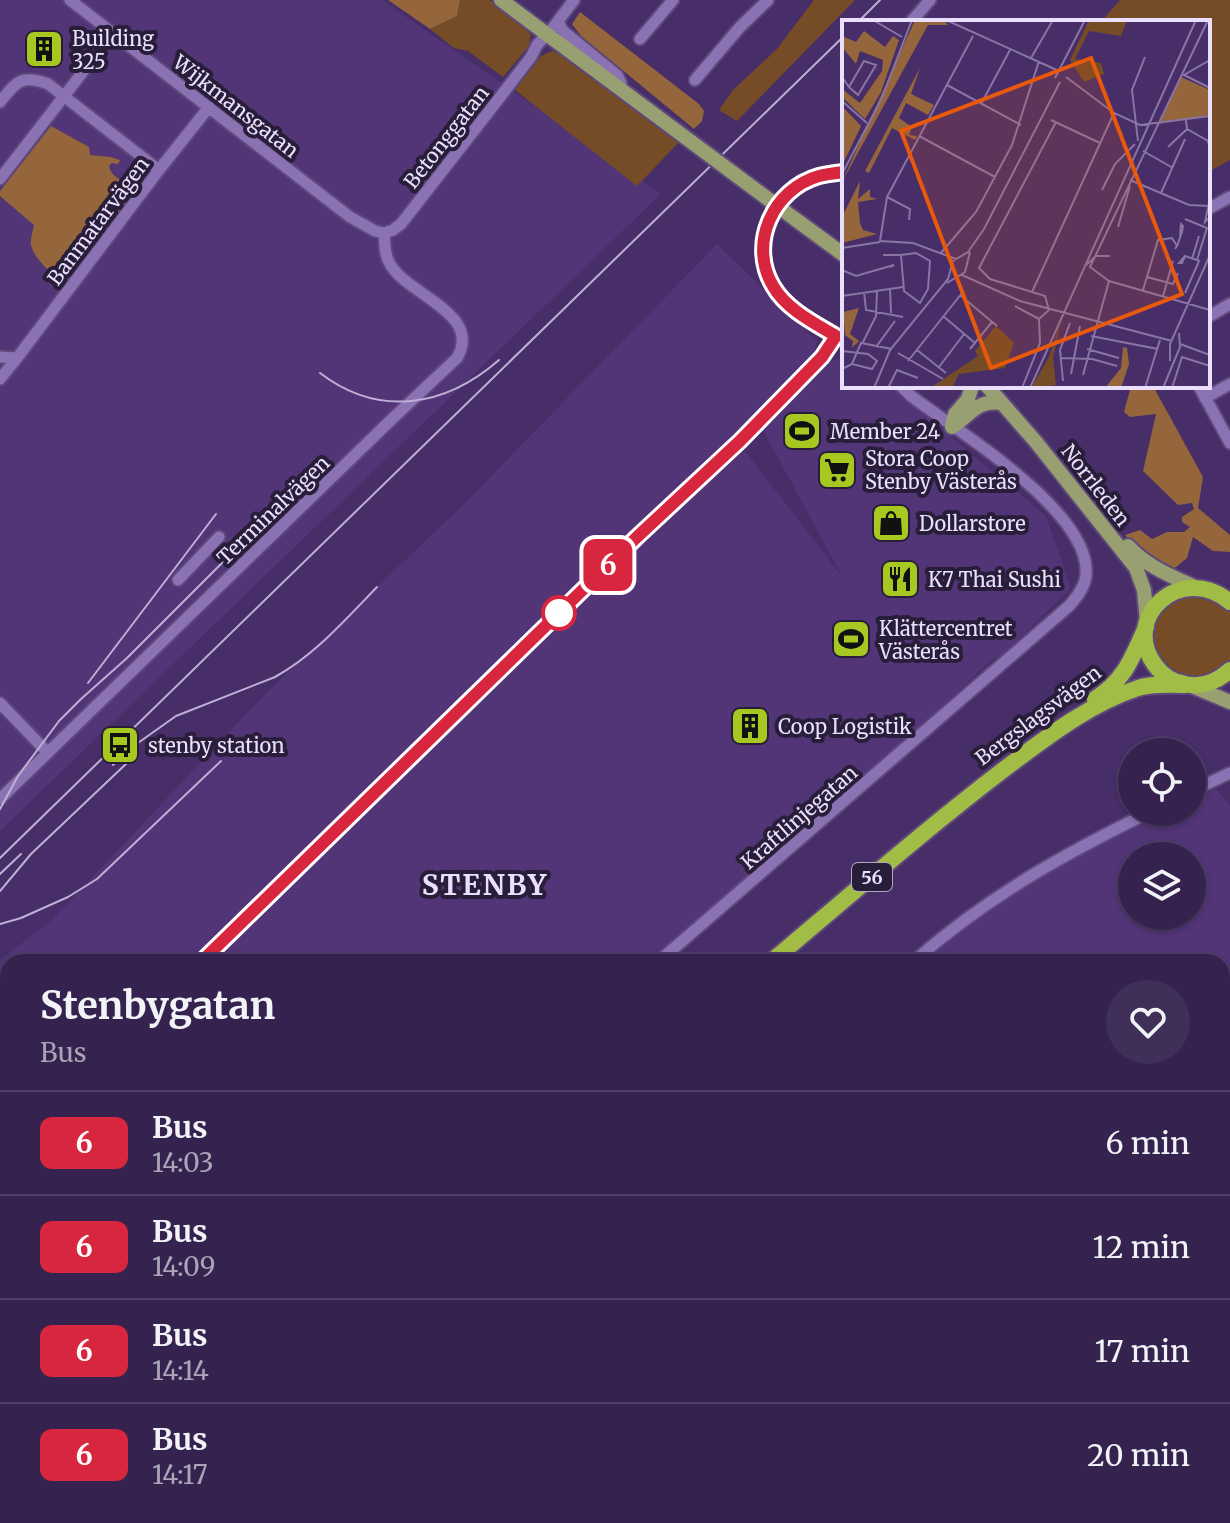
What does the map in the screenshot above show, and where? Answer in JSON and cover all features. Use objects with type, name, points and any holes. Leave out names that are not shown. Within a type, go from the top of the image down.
[{"type":"highway","name":"56","points":[[1146,625],[1152,611],[1170,593],[1182,588],[1230,589]]},
{"type":"highway","points":[[1202,588],[1230,602]]},
{"type":"highway","points":[[1146,625],[1147,648],[1156,667],[1173,680],[1189,685]]},
{"type":"highway","name":"Bergslagsvägen","points":[[973,792],[1030,743],[1111,688],[1132,660],[1146,625]]},
{"type":"highway","name":"56","points":[[1189,685],[1217,680],[1230,670]]},
{"type":"highway","name":"Bergslagsvägen","points":[[781,954],[973,792],[1049,736],[1109,700],[1149,686],[1189,685]]},
{"type":"main road","points":[[501,0],[842,254]]},
{"type":"main road","points":[[513,0],[548,36],[621,83],[637,96],[639,102]]},
{"type":"main road","points":[[952,427],[955,414],[968,399],[971,388]]},
{"type":"main road","name":"Norrleden","points":[[989,388],[1136,568],[1144,590],[1146,625]]},
{"type":"main road","name":"Norrleden","points":[[997,388],[1042,436],[1140,559],[1202,588]]},
{"type":"main road","points":[[952,427],[978,405],[989,401],[1002,403]]},
{"type":"main road","points":[[1189,685],[1230,702]]},
{"type":"street","name":"Wijkmansgatan","points":[[70,0],[350,217],[384,233]]},
{"type":"street","name":"Betonggatan","points":[[384,233],[401,224],[574,0]]},
{"type":"street","points":[[640,39],[673,0]]},
{"type":"street","points":[[695,80],[740,27],[768,0]]},
{"type":"street","points":[[913,20],[930,0]]},
{"type":"street","points":[[0,179],[113,33]]},
{"type":"street","points":[[0,102],[21,80],[31,79],[48,84],[159,170]]},
{"type":"street","name":"Banmatarvägen","points":[[0,379],[209,107]]},
{"type":"street","points":[[209,954],[637,537],[740,441],[840,338],[795,310],[782,298],[766,271],[763,251],[768,223],[782,199],[818,176],[842,172]]},
{"type":"street","points":[[1210,208],[1230,197]]},
{"type":"street","name":"Terminalvägen","points":[[0,799],[457,358],[463,346],[462,332],[446,311],[395,272],[387,260],[384,233]]},
{"type":"street","points":[[1210,316],[1230,304]]},
{"type":"street","points":[[0,357],[16,358]]},
{"type":"street","points":[[1205,398],[1230,384]]},
{"type":"street","name":"Kraftlinjegatan","points":[[667,954],[1069,606],[1082,588],[1086,576],[1083,550],[1064,520],[1010,467],[903,388]]},
{"type":"street","points":[[1200,388],[1230,443]]},
{"type":"street","points":[[178,580],[219,537]]},
{"type":"street","points":[[0,703],[48,753]]},
{"type":"street","points":[[1206,784],[1230,773]]},
{"type":"street","points":[[922,954],[1005,891],[1067,853],[1122,826]]},
{"type":"shaded area","points":[[0,0],[382,0],[661,194],[0,831]]},
{"type":"shaded area","points":[[388,0],[460,0],[457,16],[430,29]]},
{"type":"shaded area","points":[[460,0],[490,0],[531,35],[529,46],[503,77],[468,51],[454,48],[430,29],[457,16]]},
{"type":"shaded area","points":[[814,0],[855,0],[737,121],[719,110],[733,90],[777,49]]},
{"type":"shaded area","points":[[1120,0],[1230,0],[1230,160],[1210,171],[1210,20],[1103,20]]},
{"type":"shaded area","points":[[580,12],[699,104],[704,111],[702,121],[694,129],[581,36],[572,24]]},
{"type":"shaded area","points":[[552,51],[565,55],[681,140],[637,186],[515,90],[541,56]]},
{"type":"shaded area","points":[[51,126],[89,147],[90,155],[120,160],[118,164],[109,166],[110,171],[130,189],[127,202],[62,281],[33,250],[34,225],[0,196],[0,191]]},
{"type":"shaded area","points":[[717,244],[817,341],[814,354],[735,438],[843,578],[762,428],[834,359],[842,359],[842,388],[892,388],[1046,516],[1071,588],[1001,656],[994,658],[805,832],[659,954],[8,954],[52,920],[266,693],[465,503]]},
{"type":"shaded area","points":[[1130,388],[1154,388],[1203,477],[1198,508],[1230,535],[1230,552],[1213,551],[1193,537],[1187,558],[1171,571],[1147,559],[1125,535],[1140,530],[1152,539],[1167,532],[1184,532],[1190,527],[1182,522],[1182,517],[1194,509],[1192,503],[1178,505],[1143,471],[1156,414],[1130,417],[1124,412]]},
{"type":"shaded area","points":[[1204,593],[1230,610],[1230,661],[1225,668],[1198,681],[1168,673],[1150,647],[1153,617],[1173,596]]},
{"type":"shaded area","points":[[1216,789],[1230,806],[1230,954],[934,954],[1030,878],[1137,826],[1206,826],[1206,794]]},
{"type":"railway","points":[[860,20],[880,0]]},
{"type":"railway","points":[[0,858],[842,38]]},
{"type":"railway","points":[[320,373],[365,397],[411,401],[434,397],[457,388],[499,360]]},
{"type":"railway","points":[[88,683],[216,514]]},
{"type":"railway","points":[[0,809],[18,776],[59,721],[225,560]]},
{"type":"railway","points":[[113,765],[128,750],[176,716],[275,677],[290,668],[329,636],[377,587]]},
{"type":"railway","points":[[0,924],[68,897],[97,879],[221,761]]},
{"type":"railway","points":[[0,891],[31,854],[127,763]]},
{"type":"railway","points":[[0,874],[21,854]]},
{"type":"bus line","name":"6","points":[[209,954],[637,537],[740,441],[822,357],[836,336],[795,310],[773,287],[766,271],[764,236],[773,211],[793,190],[818,176],[842,172]]},
{"type":"place","name":"Building 325","points":[[44,49]]},
{"type":"place","name":"Member 24","points":[[802,431]]},
{"type":"place","name":"Stora Coop Stenby Västerås","points":[[837,470]]},
{"type":"place","name":"Dollarstore","points":[[891,523]]},
{"type":"place","name":"K7 Thai Sushi","points":[[900,579]]},
{"type":"place","name":"Klättercentret Västerås","points":[[851,639]]},
{"type":"place","name":"Coop Logistik","points":[[750,726]]},
{"type":"place","name":"stenby station","points":[[120,745]]},
{"type":"district","name":"STENBY","points":[[485,885]]}]
